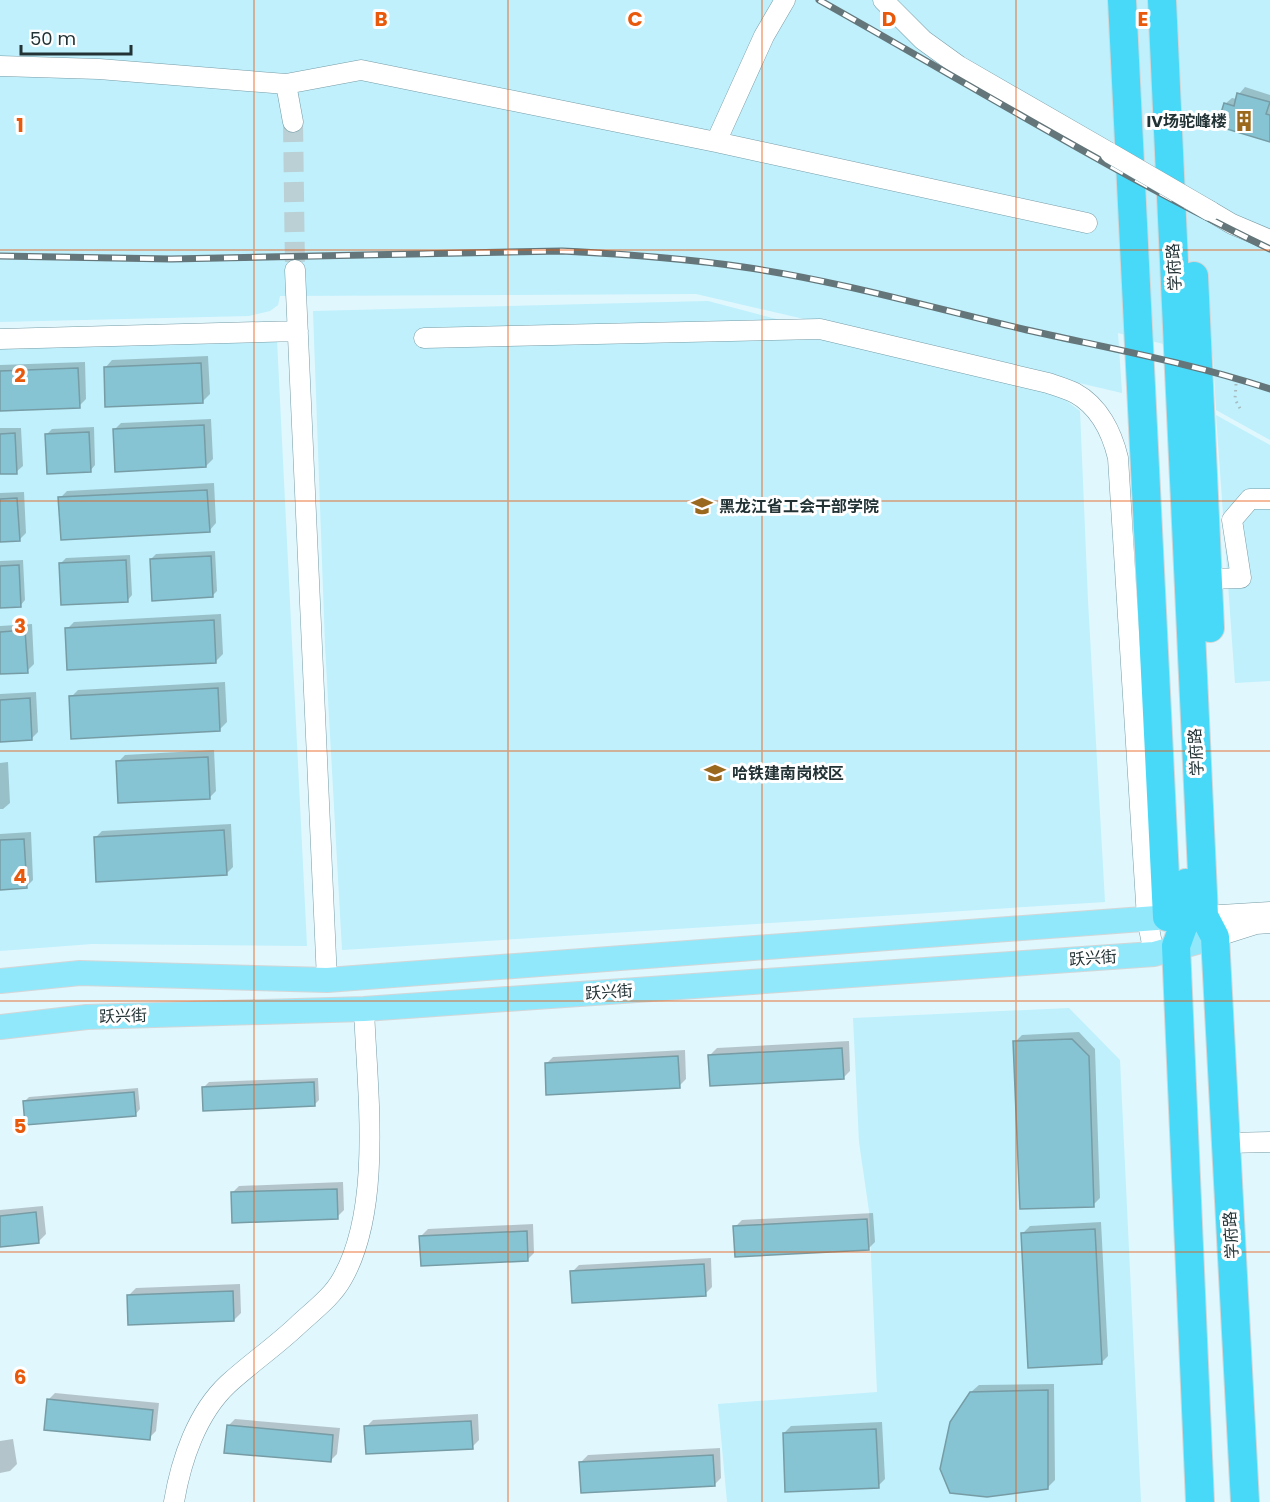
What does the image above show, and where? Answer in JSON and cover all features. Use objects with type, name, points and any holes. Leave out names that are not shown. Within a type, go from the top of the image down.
[{"type":"highway","points":[[1122,0],[1190,920]]},
{"type":"highway","name":"学府路","points":[[1143,0],[1190,920],[1227,1143],[1245,1502]]},
{"type":"highway","name":"学府路","points":[[1161,0],[1190,920],[1165,950],[1200,1502]]},
{"type":"highway","points":[[1181,0],[1208,579],[1190,920]]},
{"type":"main road","name":"跃兴街","points":[[0,981],[80,973],[327,980],[1190,920]]},
{"type":"main road","name":"跃兴街","points":[[0,1027],[87,1017],[364,1009],[1165,950]]},
{"type":"street","points":[[716,142],[764,36],[785,0]]},
{"type":"street","points":[[883,0],[922,40],[959,66],[1232,224],[1270,240]]},
{"type":"street","points":[[0,66],[99,69],[286,84],[361,70],[716,142],[1087,223]]},
{"type":"street","points":[[286,84],[294,122]]},
{"type":"street","points":[[295,270],[327,980]]},
{"type":"street","points":[[424,338],[820,329],[1048,383],[1075,393],[1101,417],[1118,458],[1190,920]]},
{"type":"street","points":[[0,339],[298,331]]},
{"type":"street","points":[[1208,579],[1241,578],[1232,520],[1250,500],[1270,499]]},
{"type":"street","points":[[1165,950],[1190,920],[1270,912]]},
{"type":"street","points":[[1190,920],[1270,923]]},
{"type":"street","points":[[174,1502],[178,1478],[186,1453],[214,1401],[227,1385],[274,1347],[330,1295],[342,1279],[356,1247],[365,1203],[368,1150],[364,1009]]},
{"type":"street","points":[[1227,1143],[1270,1142]]},
{"type":"path","points":[[1236,384],[1235,399],[1242,412]]},
{"type":"shaded area","points":[[0,0],[1270,0],[1270,440],[1216,410],[1213,356],[1118,333],[1122,393],[696,294],[280,296],[278,305],[270,311],[249,316],[0,322]]},
{"type":"shaded area","points":[[708,301],[1056,393],[1080,411],[1105,902],[342,950],[325,645],[313,311]]},
{"type":"shaded area","points":[[277,340],[307,946],[92,944],[0,951],[0,349]]},
{"type":"shaded area","points":[[1216,415],[1270,445],[1270,681],[1235,683]]},
{"type":"shaded area","points":[[1069,1008],[1120,1060],[1141,1502],[727,1502],[718,1404],[877,1392],[869,1211],[859,1142],[853,1018]]},
{"type":"building","name":"IV场驼峰楼","points":[[1237,93],[1270,102],[1266,114],[1270,115],[1270,142],[1217,126],[1224,103],[1234,106]]},
{"type":"building","points":[[201,363],[203,403],[105,407],[104,367]]},
{"type":"building","points":[[78,368],[80,408],[0,411],[0,371]]},
{"type":"building","points":[[204,425],[206,467],[115,472],[113,429]]},
{"type":"building","points":[[89,432],[91,472],[47,474],[45,434]]},
{"type":"building","points":[[15,433],[17,474],[0,474],[0,434]]},
{"type":"building","points":[[207,490],[210,532],[61,540],[58,497]]},
{"type":"building","points":[[17,498],[20,541],[0,542],[0,499]]},
{"type":"building","points":[[211,556],[213,597],[152,601],[150,559]]},
{"type":"building","points":[[126,560],[128,602],[61,605],[59,563]]},
{"type":"building","points":[[19,565],[21,607],[0,608],[0,566]]},
{"type":"building","points":[[214,620],[216,663],[67,670],[65,628]]},
{"type":"building","points":[[25,630],[28,673],[0,674],[0,632]]},
{"type":"building","points":[[218,688],[220,731],[71,739],[69,696]]},
{"type":"building","points":[[30,698],[32,740],[0,742],[0,700]]},
{"type":"building","points":[[208,757],[210,799],[118,803],[116,761]]},
{"type":"building","points":[[224,830],[227,875],[96,882],[94,837]]},
{"type":"building","points":[[24,839],[27,888],[0,890],[0,840]]},
{"type":"building","points":[[1072,1039],[1089,1056],[1094,1207],[1020,1209],[1013,1041]]},
{"type":"building","points":[[842,1048],[844,1079],[710,1086],[708,1055]]},
{"type":"building","points":[[678,1056],[680,1088],[546,1095],[545,1063]]},
{"type":"building","points":[[314,1082],[315,1106],[203,1111],[202,1087]]},
{"type":"building","points":[[134,1092],[136,1116],[25,1125],[23,1101]]},
{"type":"building","points":[[337,1189],[338,1219],[232,1223],[231,1192]]},
{"type":"building","points":[[36,1212],[39,1243],[0,1247],[0,1216]]},
{"type":"building","points":[[867,1219],[869,1250],[735,1257],[733,1226]]},
{"type":"building","points":[[1095,1229],[1102,1364],[1028,1368],[1021,1233]]},
{"type":"building","points":[[527,1231],[528,1261],[421,1266],[419,1236]]},
{"type":"building","points":[[704,1264],[706,1296],[572,1303],[570,1271]]},
{"type":"building","points":[[233,1291],[234,1321],[128,1325],[127,1295]]},
{"type":"building","points":[[1048,1390],[1048,1489],[987,1497],[950,1493],[940,1469],[950,1422],[970,1392]]},
{"type":"building","points":[[47,1399],[153,1410],[150,1440],[44,1430]]},
{"type":"building","points":[[471,1421],[473,1449],[366,1454],[364,1426]]},
{"type":"building","points":[[227,1425],[333,1435],[331,1462],[224,1453]]},
{"type":"building","points":[[876,1429],[879,1488],[785,1492],[783,1433]]},
{"type":"building","points":[[713,1455],[715,1486],[581,1493],[579,1462]]},
{"type":"tunnel","points":[[293,122],[295,270]]},
{"type":"railway","points":[[819,0],[1155,190],[1270,249]]},
{"type":"railway","points":[[0,256],[171,259],[562,251],[698,261],[779,273],[850,287],[1180,364],[1270,389]]},
{"type":"place","name":"IV场驼峰楼","points":[[1244,121]]},
{"type":"place","name":"黑龙江省工会干部学院","points":[[702,506]]},
{"type":"place","name":"哈铁建南岗校区","points":[[715,773]]}]
